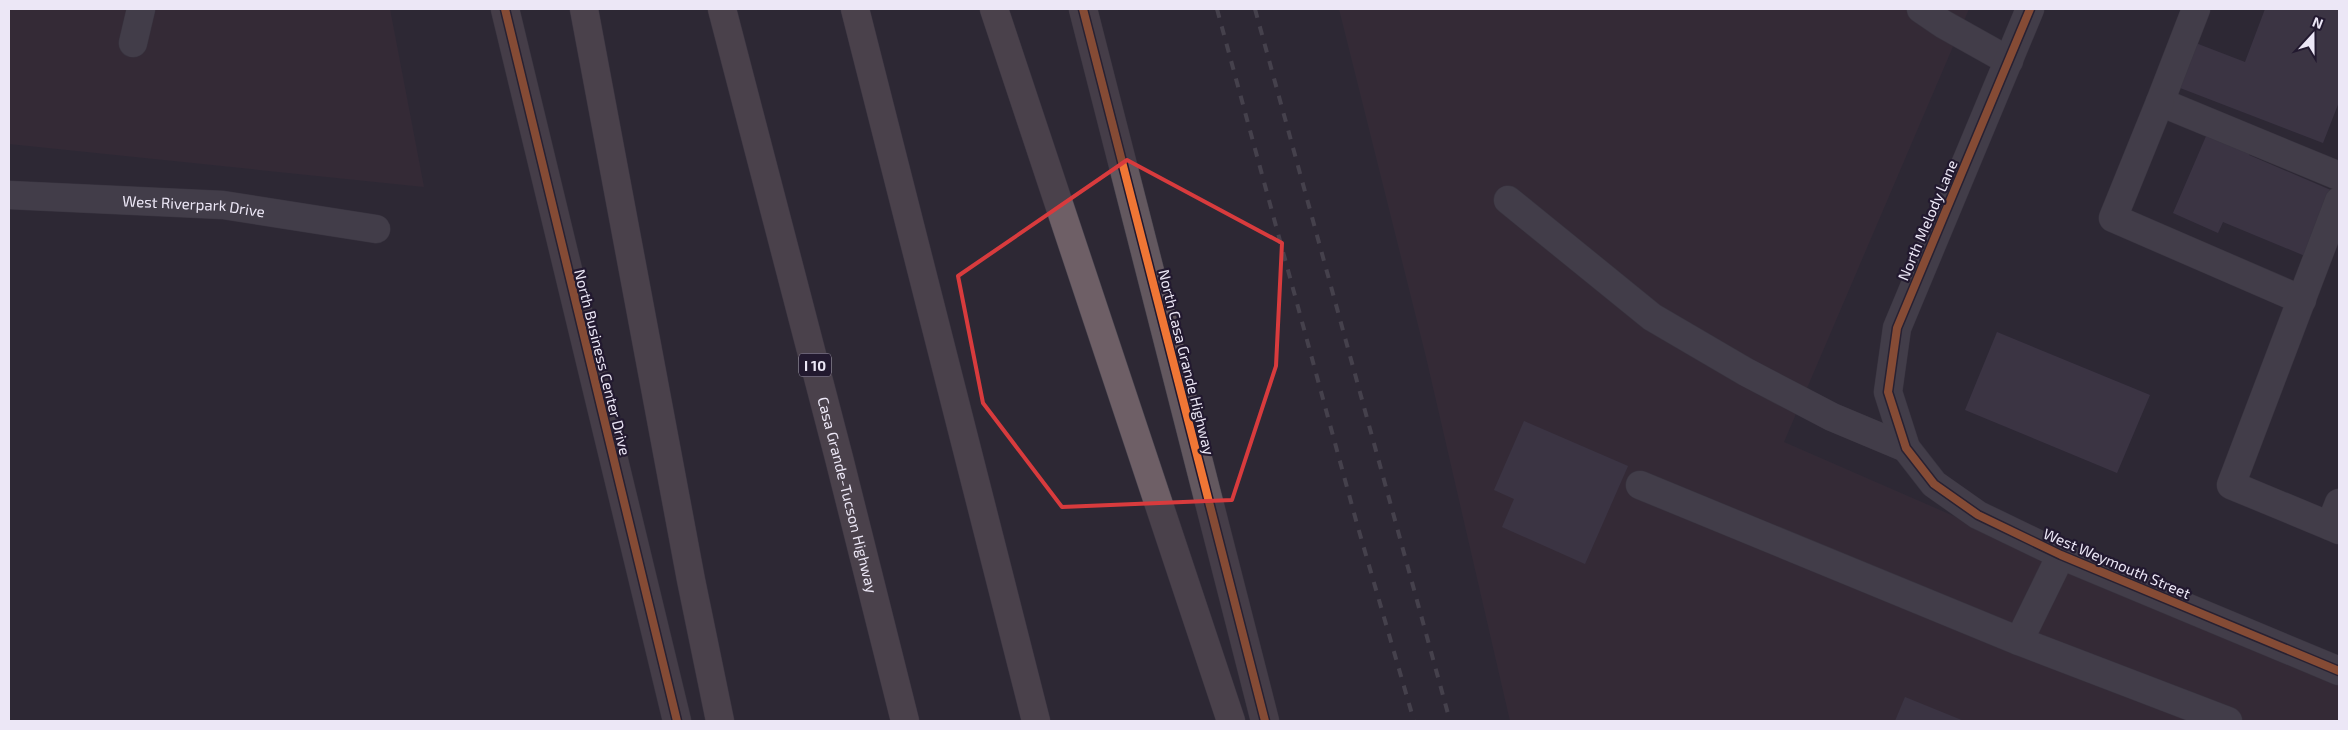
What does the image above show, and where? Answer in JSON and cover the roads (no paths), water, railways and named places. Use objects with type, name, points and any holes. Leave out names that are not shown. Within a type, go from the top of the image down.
[{"type":"highway","points":[[584,9],[689,571],[720,721]]},
{"type":"highway","name":"Casa Grande-Tucson Highway","points":[[722,9],[905,721]]},
{"type":"highway","points":[[855,9],[1036,721]]},
{"type":"highway","points":[[994,9],[1231,721]]},
{"type":"main road","name":"North Business Center Drive","points":[[505,9],[676,721]]},
{"type":"main road","name":"North Casa Grande Highway","points":[[1083,9],[1265,721]]},
{"type":"street","points":[[132,44],[142,9]]},
{"type":"street","points":[[1920,9],[2009,61]]},
{"type":"street","name":"North Melody Lane","points":[[1906,448],[1888,392],[1897,328],[2030,9]]},
{"type":"street","points":[[2196,9],[2113,218],[2302,300]]},
{"type":"street","points":[[2160,102],[2339,176]]},
{"type":"street","name":"West Riverpark Drive","points":[[9,195],[223,204],[376,229]]},
{"type":"street","points":[[1508,200],[1652,317],[1746,372],[1832,417],[1906,448]]},
{"type":"street","points":[[2336,520],[2231,485],[2339,200]]},
{"type":"street","name":"West Weymouth Street","points":[[1906,448],[1934,484],[1978,515],[2062,555],[2339,671]]},
{"type":"street","points":[[1640,486],[2019,641],[2228,721]]},
{"type":"street","points":[[2019,641],[2062,555]]},
{"type":"railway","points":[[1217,9],[1357,524],[1414,721]]},
{"type":"railway","points":[[1255,9],[1450,721]]}]
